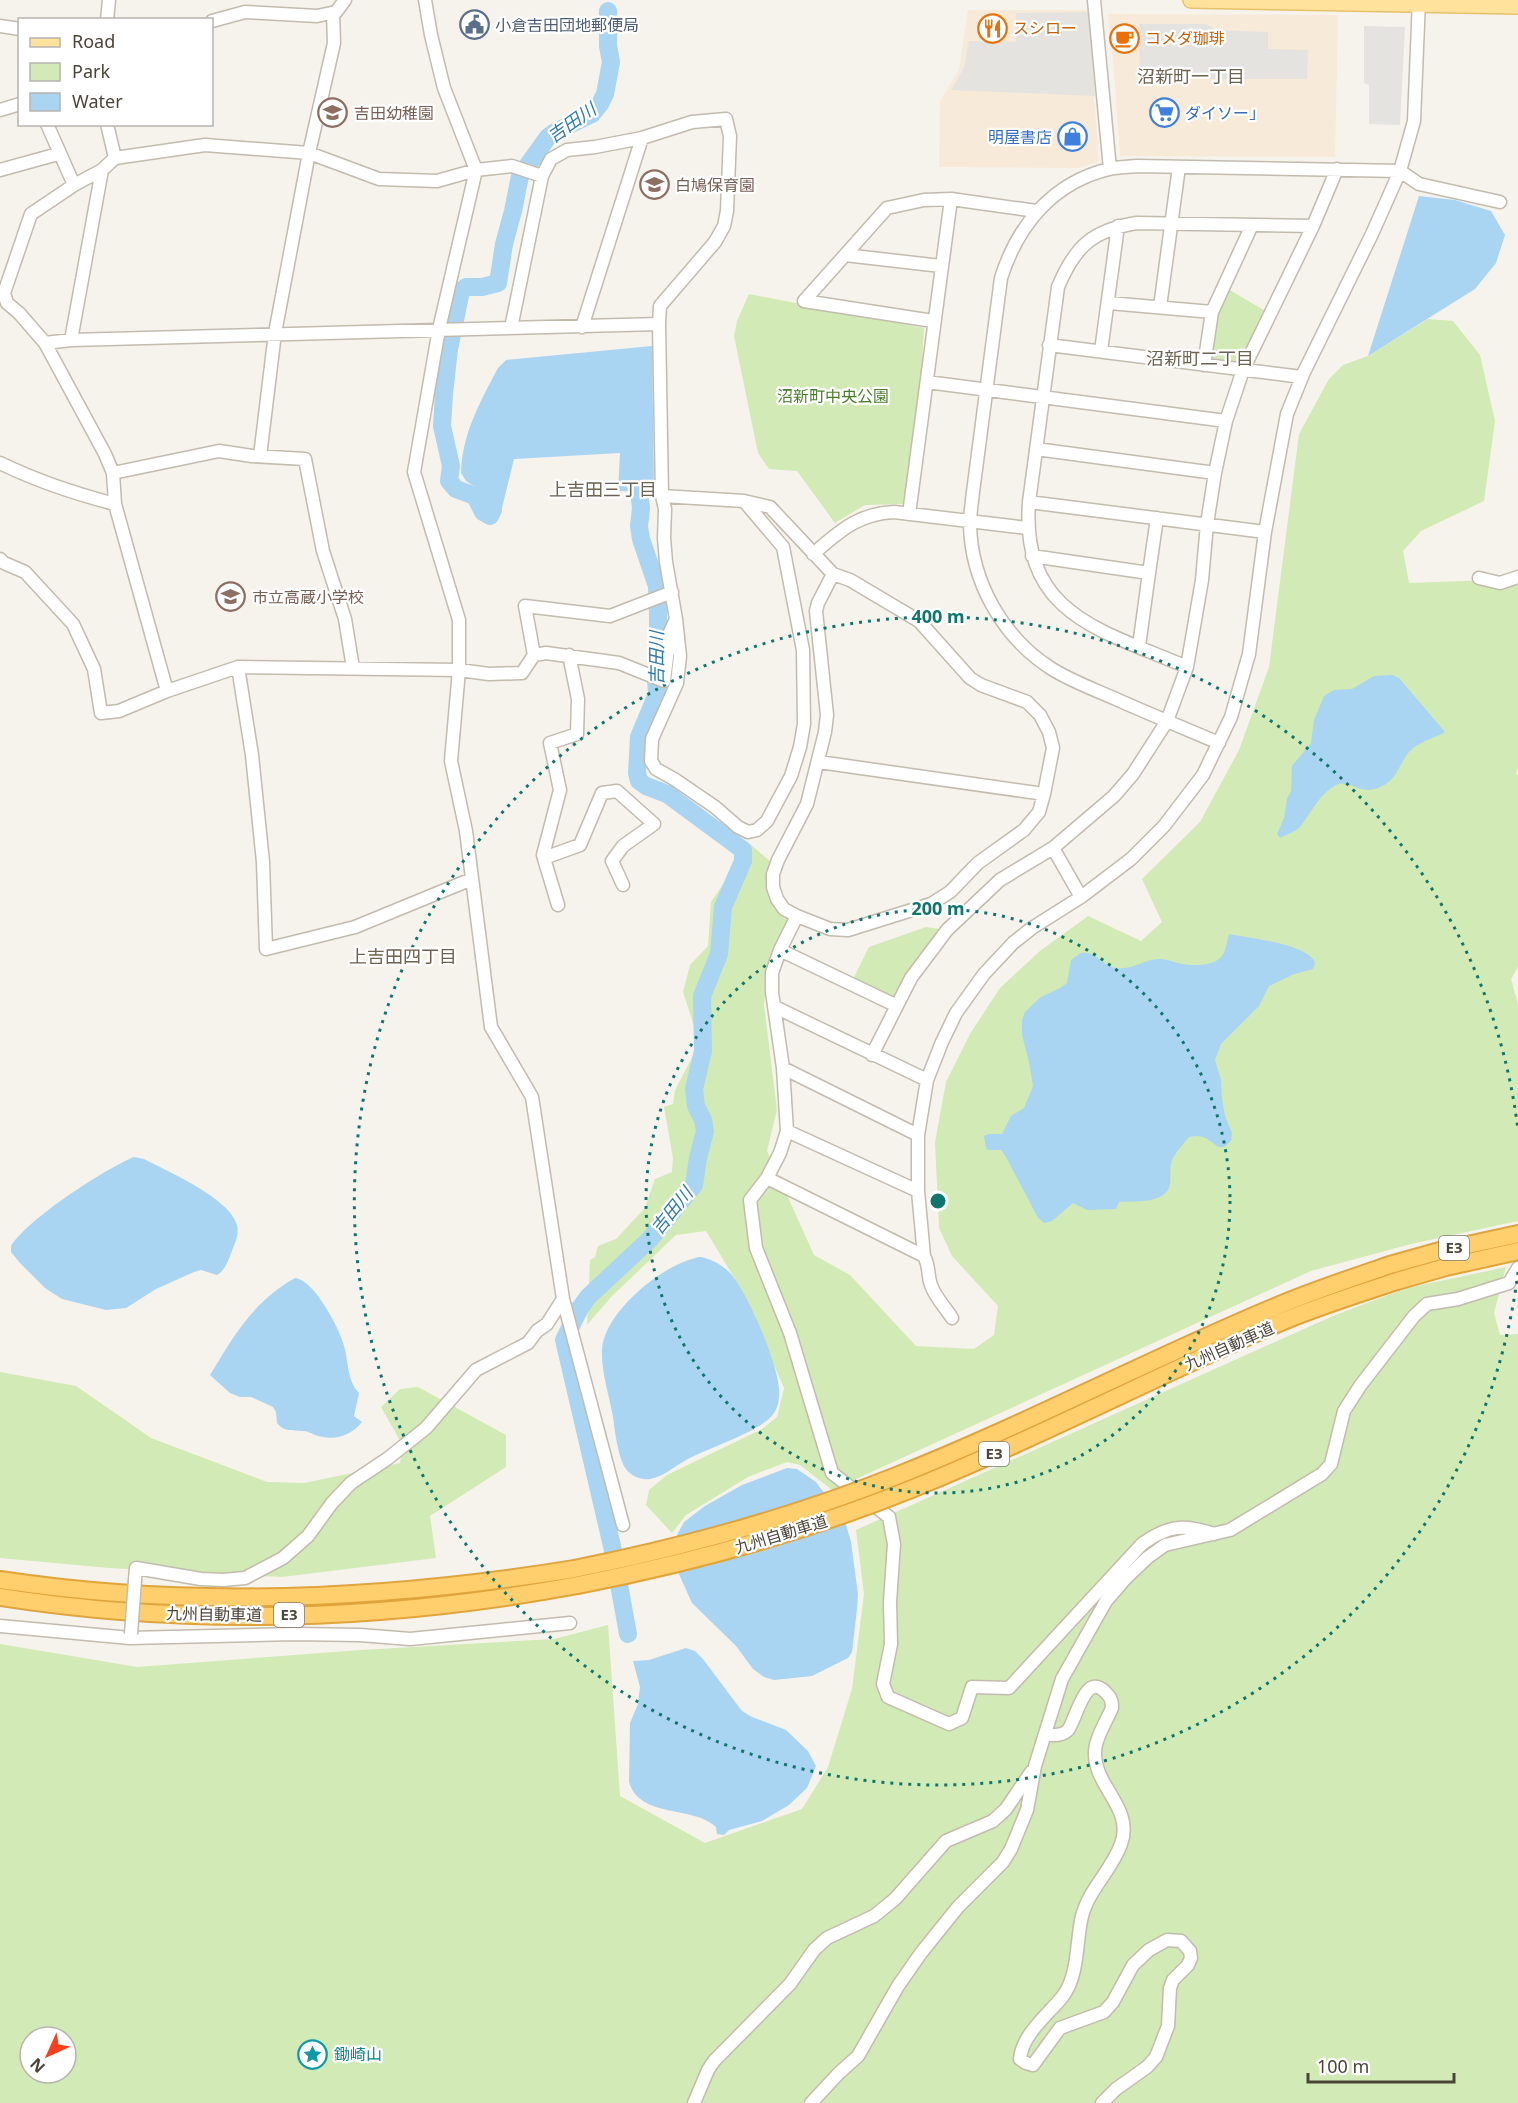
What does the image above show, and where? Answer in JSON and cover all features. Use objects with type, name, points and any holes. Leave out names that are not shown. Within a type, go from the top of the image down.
[{"type":"highway","name":"九州自動車道","points":[[0,1597],[106,1610],[249,1616],[390,1610],[458,1604],[576,1577],[827,1503],[1012,1428],[1276,1306],[1390,1265],[1440,1251],[1518,1234]]},
{"type":"highway","name":"九州自動車道","points":[[0,1580],[96,1592],[227,1599],[387,1593],[643,1573],[770,1539],[907,1491],[1020,1443],[1169,1372],[1326,1305],[1446,1267],[1518,1251]]},
{"type":"main road","points":[[1191,0],[1419,2],[1518,6]]},
{"type":"street","points":[[107,18],[109,0]]},
{"type":"street","points":[[213,21],[245,12],[317,16],[336,12],[345,0]]},
{"type":"street","points":[[425,0],[430,35],[444,87],[476,170],[439,329],[414,472],[459,621],[459,670],[451,761],[466,831],[491,1027],[532,1097],[563,1299],[623,1525]]},
{"type":"street","points":[[1094,0],[1110,169]]},
{"type":"street","points":[[952,1318],[933,1290],[929,1280],[929,1265],[924,1256],[918,1191],[918,1136],[927,1080],[942,1042],[957,1013],[984,974],[1032,928],[1081,897],[1131,859],[1164,826],[1203,775],[1231,717],[1249,654],[1265,532],[1287,414],[1302,377],[1400,171],[1414,121],[1419,2]]},
{"type":"street","points":[[260,456],[275,333],[309,153],[334,44],[333,13]]},
{"type":"street","points":[[0,26],[18,28]]},
{"type":"street","points":[[0,110],[18,105]]},
{"type":"street","points":[[511,328],[542,176],[551,159],[567,150],[642,138],[692,122],[726,119],[730,136],[727,211],[724,226],[715,242],[660,306],[664,538],[680,656],[677,683],[652,738],[651,761],[656,769],[715,807],[738,827],[748,832],[757,830],[767,821],[791,776],[804,724],[803,650],[783,547],[744,501]]},
{"type":"street","points":[[48,126],[74,185]]},
{"type":"street","points":[[107,126],[115,158]]},
{"type":"street","points":[[582,327],[642,138]]},
{"type":"street","points":[[167,692],[116,504],[113,472],[45,343],[19,313],[7,303],[2,294],[31,214],[74,185],[102,170],[115,158],[205,145],[309,153],[379,179],[437,181],[476,170],[512,166],[542,176]]},
{"type":"street","points":[[0,170],[58,153]]},
{"type":"street","points":[[1219,743],[1053,669],[1032,655],[1014,636],[991,603],[981,582],[972,545],[970,522],[1001,278],[1008,256],[1036,212],[1064,188],[1110,169],[1137,166],[1400,171],[1419,184],[1500,202]]},
{"type":"street","points":[[1160,307],[1179,167]]},
{"type":"street","points":[[872,1055],[911,978],[947,930],[1000,880],[1053,848],[1114,796],[1133,774],[1167,721],[1187,667],[1202,580],[1215,473],[1226,421],[1243,370],[1313,226],[1337,169]]},
{"type":"street","points":[[71,340],[102,170]]},
{"type":"street","points":[[933,321],[804,301],[887,208],[924,200],[951,199],[1036,212]]},
{"type":"street","points":[[909,514],[951,199]]},
{"type":"street","points":[[1187,667],[1080,620],[1066,609],[1043,581],[1032,556],[1027,528],[1029,502],[1058,287],[1068,262],[1089,239],[1118,226],[1137,223],[1313,226]]},
{"type":"street","points":[[1204,365],[1212,312],[1252,225]]},
{"type":"street","points":[[1101,351],[1118,226]]},
{"type":"street","points":[[846,255],[941,266]]},
{"type":"street","points":[[1109,303],[1212,312]]},
{"type":"street","points":[[45,343],[71,340],[275,333],[660,324]]},
{"type":"street","points":[[1049,345],[1302,377]]},
{"type":"street","points":[[927,382],[1226,421]]},
{"type":"street","points":[[1036,449],[1215,473]]},
{"type":"street","points":[[113,472],[219,452],[305,459],[323,551],[345,619],[353,668]]},
{"type":"street","points":[[0,463],[21,473],[86,496],[116,504]]},
{"type":"street","points":[[662,496],[744,501],[770,507],[833,574],[850,580],[919,621],[970,678],[981,685],[1027,702],[1040,715],[1049,732],[1053,748],[1044,795],[1039,812],[1024,830],[978,863],[950,892],[931,904],[848,930],[830,929],[784,909],[777,900],[773,887],[773,874],[778,860],[807,804],[819,762],[827,715],[816,611],[833,574]]},
{"type":"street","points":[[1029,502],[1265,532]]},
{"type":"street","points":[[813,554],[860,518],[880,513],[909,514],[1027,528]]},
{"type":"street","points":[[1139,646],[1157,518]]},
{"type":"street","points":[[1032,556],[1149,573]]},
{"type":"street","points":[[1,564],[25,572],[73,624],[94,669],[101,714],[119,711],[238,667],[522,673],[534,655],[525,606],[610,616],[672,592]]},
{"type":"street","points":[[1479,578],[1500,583],[1518,577]]},
{"type":"street","points":[[534,655],[546,653],[569,655],[619,663],[664,681],[670,632],[676,619]]},
{"type":"street","points":[[558,905],[543,855],[560,790],[550,743],[577,734],[578,699],[569,655]]},
{"type":"street","points":[[238,667],[252,755],[263,862],[266,949],[355,927],[472,879]]},
{"type":"street","points":[[819,762],[1044,795]]},
{"type":"street","points":[[544,858],[580,845],[602,793],[617,791],[654,824],[623,846],[612,861],[623,885]]},
{"type":"street","points":[[1053,848],[1081,897]]},
{"type":"street","points":[[797,916],[780,950],[772,973],[772,992],[783,1068],[787,1131],[780,1153],[767,1178],[750,1200],[756,1248],[790,1333],[832,1473],[889,1517],[894,1544],[890,1602],[891,1644],[883,1684],[888,1697],[949,1724],[962,1718],[972,1687],[1009,1688],[1142,1544],[1168,1529],[1200,1530],[1214,1534]]},
{"type":"street","points":[[780,950],[896,1005]]},
{"type":"street","points":[[775,1007],[927,1080]]},
{"type":"street","points":[[783,1068],[918,1136]]},
{"type":"street","points":[[787,1131],[918,1191]]},
{"type":"street","points":[[767,1178],[924,1256]]},
{"type":"street","points":[[811,2103],[858,2056],[898,1986],[921,1953],[958,1907],[1003,1862],[1011,1849],[1027,1810],[1035,1766],[1062,1679],[1095,1620],[1125,1579],[1165,1545],[1230,1530],[1322,1474],[1331,1464],[1336,1450],[1344,1411],[1360,1386],[1414,1316],[1427,1305],[1458,1299],[1509,1283],[1518,1268]]},
{"type":"street","points":[[130,1636],[136,1568],[201,1579],[223,1580],[244,1578],[283,1558],[308,1536],[332,1503],[351,1483],[387,1459],[426,1428],[476,1370],[528,1343],[537,1331],[547,1324],[563,1299]]},
{"type":"street","points":[[0,1626],[130,1636],[294,1634],[360,1635],[410,1639],[570,1623]]},
{"type":"street","points":[[1046,1735],[1063,1734],[1069,1729],[1083,1697],[1089,1690],[1095,1687],[1102,1689],[1109,1696],[1112,1708],[1095,1745],[1095,1755],[1100,1776],[1120,1809],[1124,1832],[1115,1858],[1087,1902],[1082,1917],[1074,1967],[1065,1993],[1023,2045],[1020,2059],[1033,2065],[1060,2028],[1104,2012],[1113,2002],[1133,1965],[1158,1944],[1174,1939],[1181,1941],[1190,1951],[1191,1958],[1188,1965],[1173,1980],[1170,1988],[1168,2026],[1156,2057],[1102,2103]]},
{"type":"street","points":[[694,2103],[714,2061],[790,1984],[814,1950],[827,1938],[874,1916],[895,1899],[946,1841],[993,1821],[1006,1809],[1035,1766]]},
{"type":"shaded area","points":[[968,10],[1087,10],[1099,161],[1080,168],[939,167],[940,101],[959,70]]},
{"type":"shaded area","points":[[1090,12],[1095,96],[951,90],[964,68],[969,41],[1016,42],[1016,13]]},
{"type":"shaded area","points":[[1108,14],[1338,15],[1335,157],[1120,156]]},
{"type":"shaded area","points":[[1139,24],[1206,24],[1216,30],[1268,32],[1268,49],[1308,50],[1307,79],[1140,79]]},
{"type":"shaded area","points":[[1364,26],[1405,27],[1400,125],[1369,124],[1369,85],[1364,83]]},
{"type":"green space","points":[[1228,289],[1267,312],[1243,367],[1209,362],[1213,315]]},
{"type":"green space","name":"沼新町中央公園","points":[[749,294],[924,328],[921,378],[906,504],[865,505],[835,523],[797,471],[769,469],[758,453],[734,336],[737,321]]},
{"type":"green space","points":[[1428,319],[1453,321],[1480,355],[1495,421],[1484,501],[1421,531],[1403,551],[1409,583],[1518,579],[1518,767],[1516,774],[1518,775],[1518,967],[1511,979],[1518,1004],[1518,1221],[1411,1244],[1311,1271],[832,1490],[800,1465],[787,1462],[748,1477],[686,1515],[672,1533],[646,1505],[649,1490],[667,1475],[762,1429],[777,1417],[784,1388],[738,1284],[706,1231],[676,1235],[612,1296],[587,1325],[590,1260],[595,1257],[598,1246],[616,1239],[645,1208],[655,1179],[672,1172],[673,1158],[664,1107],[673,1104],[675,1090],[695,1052],[697,1035],[683,992],[690,965],[708,946],[711,902],[750,844],[772,863],[776,905],[789,922],[768,971],[764,1005],[777,1110],[767,1151],[814,1255],[850,1275],[916,1346],[974,1349],[994,1335],[998,1306],[952,1256],[939,1228],[935,1142],[946,1082],[970,1034],[1000,988],[1040,951],[1088,916],[1141,941],[1162,922],[1142,879],[1200,822],[1239,750],[1269,667],[1299,434],[1329,379],[1343,365],[1368,356]]},
{"type":"green space","points":[[926,927],[940,929],[895,1002],[852,981],[869,947]]},
{"type":"green space","points":[[1506,1267],[1494,1313],[1500,1335],[1518,1334],[1518,2103],[0,2103],[0,1644],[137,1667],[361,1650],[554,1639],[608,1625],[620,1796],[705,1843],[802,1809],[828,1767],[852,1689],[864,1594],[856,1530],[1333,1316],[1407,1288]]},
{"type":"green space","points":[[0,1372],[76,1386],[151,1438],[267,1482],[304,1483],[400,1463],[403,1446],[381,1407],[400,1389],[418,1387],[506,1435],[506,1467],[430,1516],[436,1558],[282,1577],[109,1568],[0,1558]]},
{"type":"water","points":[[1419,196],[1455,200],[1491,211],[1505,235],[1496,263],[1475,289],[1368,356]]},
{"type":"water","points":[[652,346],[654,492],[618,491],[620,453],[514,459],[501,512],[482,502],[485,493],[466,481],[461,473],[462,459],[468,432],[479,406],[498,368],[506,360]]},
{"type":"water","points":[[1393,675],[1399,678],[1445,732],[1413,748],[1392,778],[1376,789],[1362,789],[1346,784],[1336,785],[1320,798],[1300,827],[1280,838],[1277,834],[1291,791],[1292,766],[1311,743],[1314,720],[1324,696],[1334,690],[1352,689],[1374,676]]},
{"type":"water","points":[[1229,934],[1263,940],[1302,951],[1315,963],[1313,969],[1294,974],[1269,986],[1259,1006],[1221,1044],[1215,1060],[1221,1080],[1225,1116],[1232,1133],[1231,1141],[1224,1147],[1218,1147],[1205,1138],[1189,1137],[1172,1160],[1170,1184],[1163,1195],[1149,1200],[1119,1202],[1116,1209],[1087,1210],[1073,1203],[1052,1221],[1044,1223],[1038,1218],[1006,1157],[1001,1150],[988,1150],[984,1136],[1002,1134],[1011,1116],[1024,1108],[1033,1086],[1022,1035],[1022,1020],[1025,1012],[1041,997],[1067,983],[1071,960],[1081,953],[1091,954],[1115,968],[1127,968],[1160,959],[1188,965],[1204,964],[1214,962],[1222,956]]},
{"type":"water","points":[[134,1157],[144,1159],[182,1178],[211,1196],[232,1215],[237,1225],[237,1234],[227,1263],[217,1275],[201,1270],[194,1272],[156,1289],[126,1308],[106,1310],[62,1299],[45,1288],[20,1263],[11,1252],[11,1246],[49,1209],[104,1173]]},
{"type":"water","points":[[700,1257],[721,1265],[745,1295],[776,1371],[779,1390],[777,1406],[768,1420],[747,1433],[695,1455],[660,1476],[650,1479],[640,1478],[626,1469],[619,1451],[603,1366],[602,1349],[606,1334],[614,1319],[639,1291],[670,1269]]},
{"type":"water","points":[[295,1278],[311,1287],[333,1319],[343,1341],[351,1378],[359,1393],[354,1416],[362,1422],[352,1431],[341,1436],[328,1438],[306,1431],[282,1428],[277,1423],[273,1407],[251,1397],[240,1397],[230,1393],[210,1375],[246,1320],[267,1298]]},
{"type":"water","points":[[787,1468],[797,1469],[816,1482],[845,1521],[851,1542],[858,1594],[852,1652],[848,1658],[812,1676],[774,1680],[764,1677],[753,1669],[736,1646],[692,1603],[678,1572],[676,1537],[684,1522],[705,1506],[742,1485]]},
{"type":"water","points":[[686,1648],[695,1651],[703,1659],[742,1711],[786,1730],[808,1751],[816,1766],[807,1788],[789,1805],[762,1821],[729,1830],[724,1835],[717,1834],[716,1827],[706,1820],[644,1802],[635,1794],[629,1782],[630,1723],[638,1704],[640,1687],[633,1661],[649,1660]]},
{"type":"waterway","name":"吉田川","points":[[492,484],[493,510],[490,516],[483,512],[475,496],[456,489],[449,481],[451,466],[442,426],[444,394],[449,349],[461,291],[466,287],[482,287],[498,283],[504,244],[520,176],[548,137],[592,114],[600,104],[605,94],[611,62],[608,46],[608,11]]},
{"type":"waterway","name":"吉田川","points":[[628,1634],[612,1546],[564,1340],[588,1297],[650,1239],[694,1185],[705,1131],[703,1120],[696,1106],[694,1089],[703,1051],[702,996],[719,954],[723,907],[743,861],[743,850],[667,794],[639,781],[637,773],[639,737],[657,694],[658,615],[657,586],[641,539],[639,526],[641,508],[636,467]]},
{"type":"place","name":"小倉吉田団地郵便局","points":[[474,25]]},
{"type":"place","name":"スシロー","points":[[992,28]]},
{"type":"place","name":"コメダ珈琲","points":[[1124,38]]},
{"type":"place","name":"吉田幼稚園","points":[[333,113]]},
{"type":"place","name":"ダイソー」","points":[[1164,113]]},
{"type":"place","name":"明屋書店","points":[[1073,137]]},
{"type":"place","name":"白鳩保育園","points":[[654,185]]},
{"type":"place","name":"市立高蔵小学校","points":[[231,597]]},
{"type":"place","name":"鋤崎山","points":[[313,2054]]},
{"type":"district","name":"沼新町一丁目","points":[[1191,77]]},
{"type":"district","name":"沼新町二丁目","points":[[1200,359]]},
{"type":"district","name":"上吉田三丁目","points":[[603,490]]},
{"type":"district","name":"上吉田四丁目","points":[[403,957]]}]
